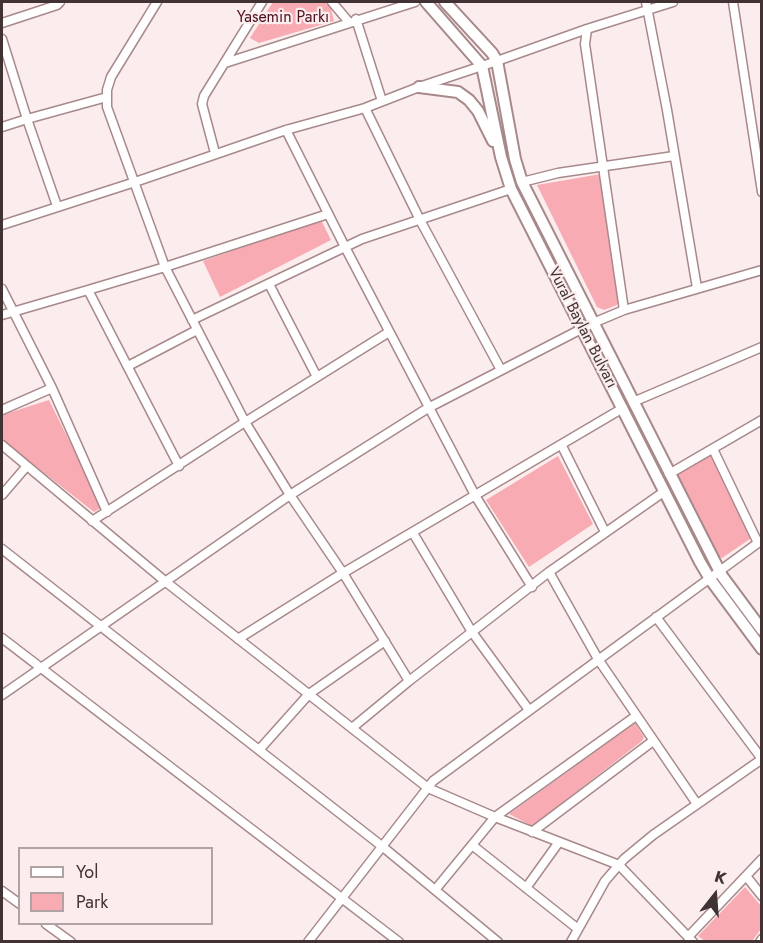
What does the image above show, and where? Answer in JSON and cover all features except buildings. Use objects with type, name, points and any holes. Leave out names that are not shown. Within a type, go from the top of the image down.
[{"type":"main road","name":"Vural Baylan Bulvarı","points":[[426,2],[482,66],[501,157],[511,189],[583,329],[669,474],[720,572],[762,630]]},
{"type":"main road","name":"Vural Baylan Bulvarı","points":[[445,2],[497,61],[515,159],[522,182],[594,323],[665,491],[710,579],[762,649]]},
{"type":"main road","points":[[419,87],[459,92],[469,100],[478,111],[501,157]]},
{"type":"street","points":[[2,22],[57,5],[60,2]]},
{"type":"street","points":[[157,2],[111,77],[107,107],[165,267],[245,422],[290,495],[344,573],[410,681]]},
{"type":"street","points":[[332,2],[352,20],[382,101]]},
{"type":"street","points":[[225,63],[352,20],[415,2]]},
{"type":"street","points":[[2,225],[286,130],[365,108],[647,5],[673,2]]},
{"type":"street","points":[[733,2],[762,192]]},
{"type":"street","points":[[215,153],[202,104],[204,96],[225,63],[257,3]]},
{"type":"street","points":[[647,5],[675,156],[696,288]]},
{"type":"street","points":[[587,28],[585,44],[624,310]]},
{"type":"street","points":[[2,39],[57,206]]},
{"type":"street","points":[[2,127],[107,97]]},
{"type":"street","points":[[365,108],[420,220],[501,370]]},
{"type":"street","points":[[286,130],[428,408],[476,497],[532,587]]},
{"type":"street","points":[[522,182],[558,173],[675,156]]},
{"type":"street","points":[[192,320],[362,239],[511,189]]},
{"type":"street","points":[[2,315],[165,267],[328,214]]},
{"type":"street","points":[[2,696],[290,495],[428,408],[624,310],[762,270]]},
{"type":"street","points":[[269,284],[317,377]]},
{"type":"street","points":[[2,289],[52,388],[107,512]]},
{"type":"street","points":[[88,290],[179,466]]},
{"type":"street","points":[[128,366],[197,330]]},
{"type":"street","points":[[92,521],[389,332]]},
{"type":"street","points":[[238,639],[344,573],[628,405],[762,347]]},
{"type":"street","points":[[2,410],[52,388]]},
{"type":"street","points":[[669,474],[762,420]]},
{"type":"street","points":[[2,446],[166,582],[428,788],[619,866],[691,939],[762,859]]},
{"type":"street","points":[[562,446],[605,532]]},
{"type":"street","points":[[308,942],[433,781],[760,541],[713,449]]},
{"type":"street","points":[[2,495],[26,466]]},
{"type":"street","points":[[352,728],[549,572],[665,491]]},
{"type":"street","points":[[413,533],[472,632],[529,710]]},
{"type":"street","points":[[2,549],[383,847],[498,942]]},
{"type":"street","points":[[549,572],[598,659],[697,804]]},
{"type":"street","points":[[571,942],[605,881],[619,866],[653,835],[761,759],[656,617]]},
{"type":"street","points":[[2,638],[342,897],[389,938],[399,942]]},
{"type":"street","points":[[259,750],[309,694],[386,641]]},
{"type":"street","points":[[435,890],[495,817],[636,716]]},
{"type":"street","points":[[532,832],[653,741]]},
{"type":"street","points":[[526,888],[559,842]]},
{"type":"street","points":[[472,845],[578,929]]},
{"type":"street","points":[[746,876],[762,896]]},
{"type":"street","points":[[2,891],[18,903]]},
{"type":"street","points":[[47,925],[71,942]]},
{"type":"green space","name":"Yasemin Parkı","points":[[273,2],[325,2],[331,9],[334,21],[259,43],[250,38]]},
{"type":"green space","points":[[601,174],[619,300],[617,305],[604,310],[597,307],[537,185]]},
{"type":"green space","points":[[321,220],[331,240],[220,297],[203,261]]},
{"type":"green space","points":[[49,400],[102,507],[94,512],[2,440],[2,415]]},
{"type":"green space","points":[[710,455],[751,535],[750,539],[722,558],[719,557],[676,474]]},
{"type":"green space","points":[[558,456],[593,524],[529,567],[486,500]]},
{"type":"green space","points":[[635,723],[644,737],[642,741],[532,826],[509,814]]},
{"type":"green space","points":[[745,887],[761,906],[761,929],[752,941],[705,941],[698,936]]}]
